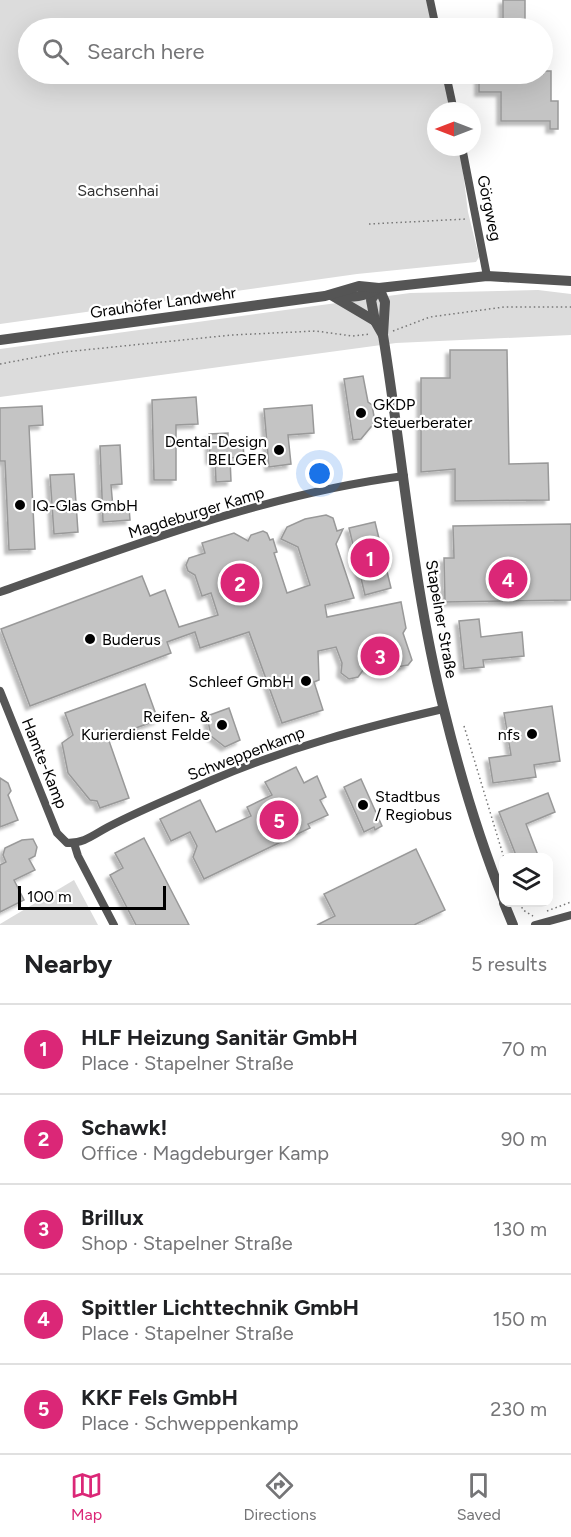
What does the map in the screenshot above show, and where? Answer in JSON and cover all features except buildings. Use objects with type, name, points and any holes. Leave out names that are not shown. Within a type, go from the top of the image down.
[{"type":"street","points":[[430,0],[434,18]]},
{"type":"street","points":[[448,84],[452,102]]},
{"type":"street","name":"Görgweg","points":[[464,156],[487,276]]},
{"type":"street","name":"Grauhöfer Landwehr","points":[[0,340],[331,295],[367,285],[379,288],[487,276],[571,281]]},
{"type":"street","points":[[375,321],[371,300],[379,288]]},
{"type":"street","name":"Stapelner Straße","points":[[379,288],[385,302],[383,335],[443,709],[468,803],[499,888]]},
{"type":"street","points":[[331,295],[375,321]]},
{"type":"street","name":"Stapelner Straße","points":[[375,321],[383,335]]},
{"type":"street","name":"Magdeburger Kamp","points":[[0,592],[152,540],[284,500],[404,476]]},
{"type":"street","name":"Hamte-Kamp","points":[[0,691],[57,833],[71,843],[114,925]]},
{"type":"street","name":"Schweppenkamp","points":[[71,843],[82,843],[107,827],[214,779],[306,745],[362,728],[443,709]]},
{"type":"street","name":"Stapelner Straße","points":[[506,907],[513,925]]},
{"type":"street","points":[[534,921],[555,923],[571,915]]},
{"type":"path","points":[[369,224],[441,222],[477,218]]},
{"type":"path","points":[[383,335],[430,317],[504,307],[571,307]]},
{"type":"path","points":[[0,364],[64,352],[232,335],[316,331],[352,336],[371,334]]},
{"type":"path","points":[[464,726],[502,853]]},
{"type":"path","points":[[522,907],[534,921]]},
{"type":"green space","name":"Sachsenhai","points":[[0,0],[429,0],[433,18],[18,18],[18,84],[447,84],[450,102],[427,102],[427,156],[461,156],[468,212],[479,257],[476,262],[357,274],[0,324]]},
{"type":"green space","points":[[538,290],[571,294],[571,335],[396,343],[0,397],[0,349],[410,293]]},
{"type":"green space","points":[[74,880],[98,925],[0,925],[0,924]]},
{"type":"place","name":"GKDP Steuerberater","points":[[361,413]]},
{"type":"place","name":"Dental-Design BELGER","points":[[279,450]]},
{"type":"place","name":"IQ-Glas GmbH","points":[[20,505]]},
{"type":"place","name":"HLF Heizung Sanitär GmbH","points":[[370,558]]},
{"type":"place","name":"Spittler Lichttechnik GmbH","points":[[508,579]]},
{"type":"place","name":"Schawk!","points":[[240,583]]},
{"type":"place","name":"Buderus","points":[[90,639]]},
{"type":"place","name":"Brillux","points":[[380,656]]},
{"type":"place","name":"Schleef GmbH","points":[[306,681]]},
{"type":"place","name":"Reifen- & Kurierdienst Felde","points":[[222,725]]},
{"type":"place","name":"nfs","points":[[532,734]]},
{"type":"place","name":"Stadtbus / Regiobus","points":[[363,805]]},
{"type":"place","name":"KKF Fels GmbH","points":[[279,820]]}]
